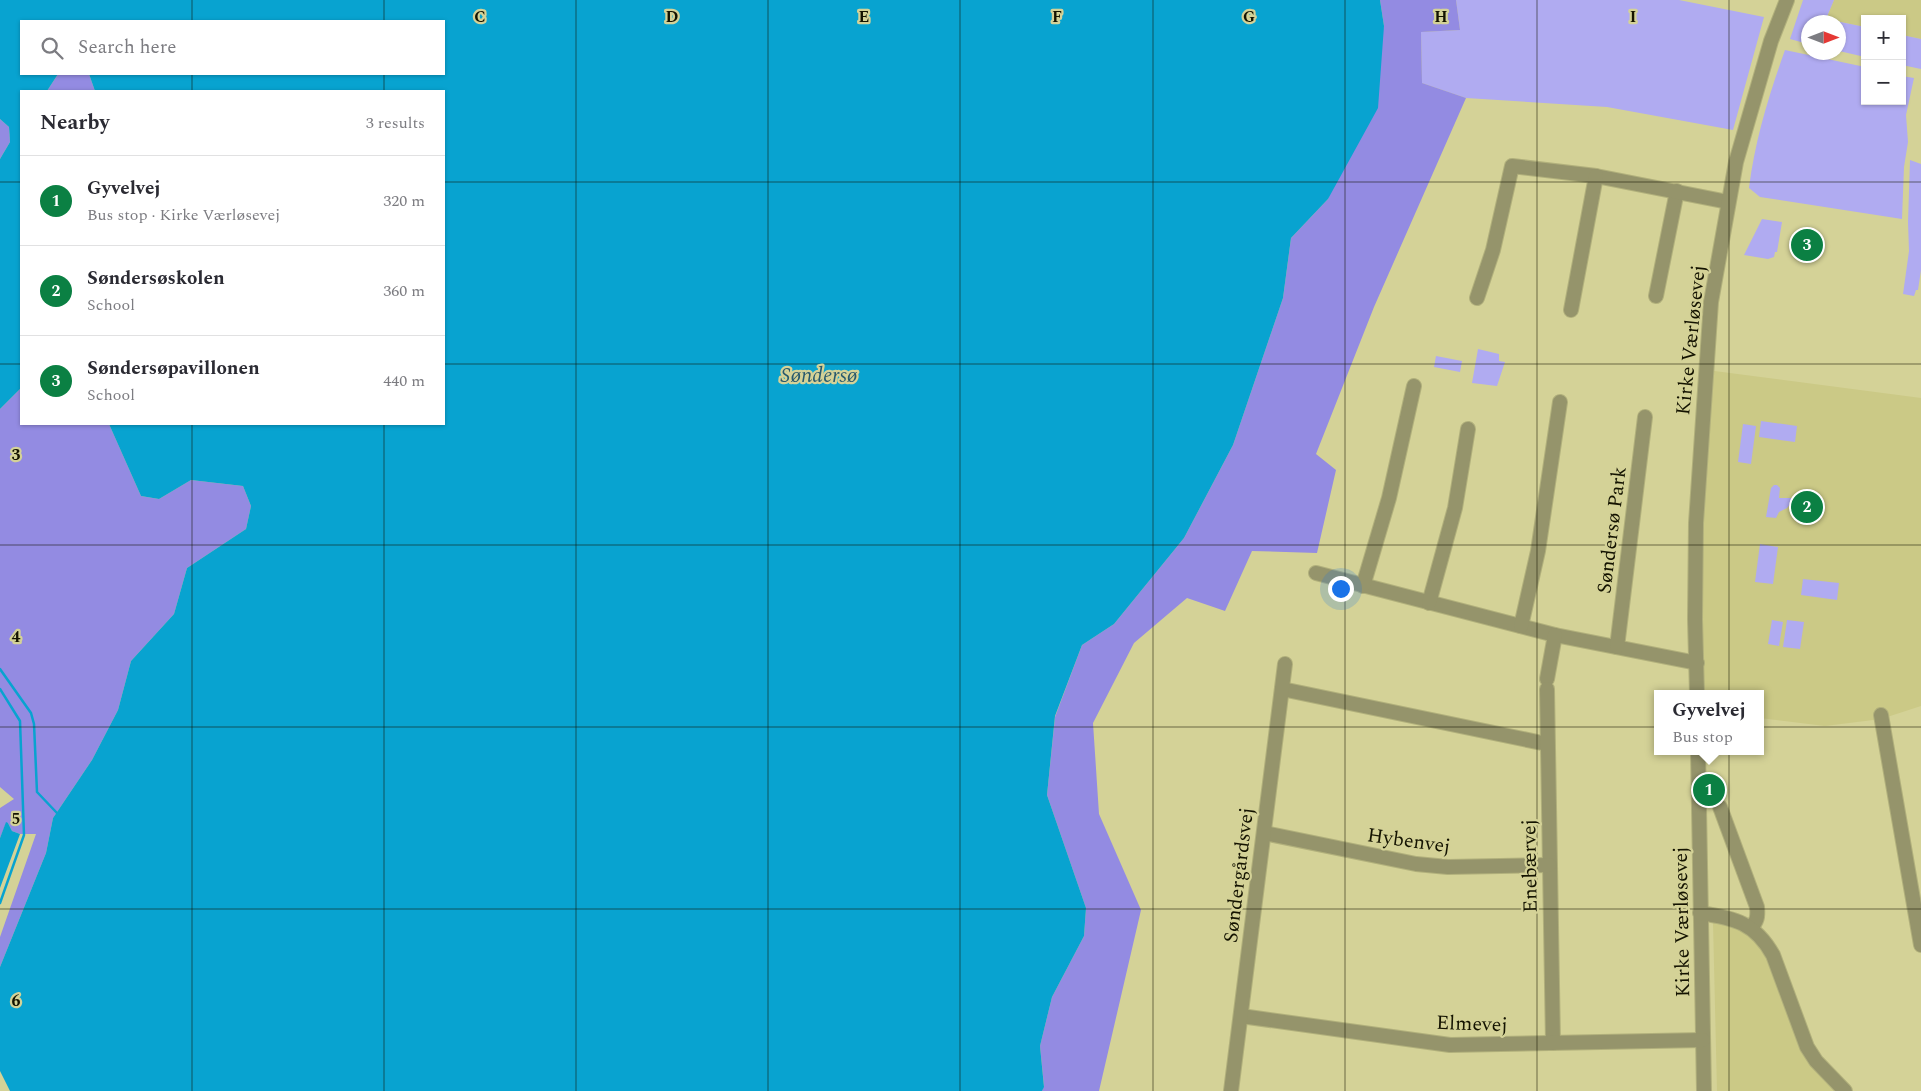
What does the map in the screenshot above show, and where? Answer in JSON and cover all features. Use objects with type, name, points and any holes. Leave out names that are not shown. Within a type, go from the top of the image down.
[{"type":"street","name":"Kirke Værløsevej","points":[[1697,690],[1695,619],[1696,523],[1711,302],[1728,202],[1743,134],[1771,41],[1787,0]]},
{"type":"street","points":[[1477,298],[1493,250],[1512,166],[1596,176],[1728,202]]},
{"type":"street","points":[[1571,310],[1596,176]]},
{"type":"street","points":[[1656,296],[1677,191]]},
{"type":"street","points":[[1363,586],[1389,498],[1414,386]]},
{"type":"street","points":[[1521,626],[1538,551],[1560,402]]},
{"type":"street","name":"Søndersø Park","points":[[1617,647],[1645,417]]},
{"type":"street","points":[[1428,603],[1455,508],[1468,428]]},
{"type":"street","points":[[1316,573],[1555,635],[1697,663]]},
{"type":"street","name":"Enebærvej","points":[[1553,1043],[1547,684],[1555,635]]},
{"type":"street","name":"Søndergårdsvej","points":[[1231,1091],[1285,664]]},
{"type":"street","points":[[1282,689],[1547,744]]},
{"type":"street","points":[[1881,715],[1915,876],[1921,945]]},
{"type":"street","name":"Kirke Værløsevej","points":[[1698,755],[1704,1091]]},
{"type":"street","points":[[1720,807],[1758,915],[1751,928]]},
{"type":"street","name":"Hybenvej","points":[[1264,833],[1416,864],[1448,867],[1549,866]]},
{"type":"street","points":[[1700,913],[1724,916],[1737,920],[1751,928],[1765,942],[1773,955],[1807,1047],[1816,1061],[1846,1091]]},
{"type":"street","name":"Elmevej","points":[[1241,1016],[1450,1045],[1703,1040]]},
{"type":"shaded area","points":[[1380,0],[1456,0],[1460,30],[1421,32],[1422,83],[1466,98],[1374,307],[1316,454],[1336,470],[1317,553],[1252,551],[1225,611],[1187,598],[1134,643],[1093,723],[1099,814],[1141,910],[1099,1091],[1042,1091],[1044,1086],[1040,1046],[1052,997],[1084,936],[1086,908],[1047,795],[1055,717],[1082,645],[1114,624],[1184,538],[1233,445],[1283,298],[1291,238],[1328,199],[1384,26]]},
{"type":"shaded area","points":[[1456,0],[1679,0],[1764,17],[1733,130],[1607,107],[1466,98],[1422,83],[1421,32],[1460,30]]},
{"type":"shaded area","points":[[1803,0],[1834,0],[1828,15],[1801,15],[1801,42],[1790,39]]},
{"type":"shaded area","points":[[1834,0],[1921,0],[1921,39],[1906,36],[1906,15],[1861,15],[1861,26],[1846,23],[1846,15],[1828,15]]},
{"type":"shaded area","points":[[1846,23],[1861,26],[1861,56],[1846,53]]},
{"type":"shaded area","points":[[1906,36],[1921,39],[1921,69],[1906,66]]},
{"type":"shaded area","points":[[1785,50],[1801,53],[1801,60],[1832,60],[1861,66],[1861,105],[1906,105],[1906,77],[1914,78],[1906,115],[1908,142],[1904,167],[1902,219],[1760,197],[1749,188],[1763,118]]},
{"type":"shaded area","points":[[57,75],[89,75],[95,90],[48,90]]},
{"type":"shaded area","points":[[0,119],[9,127],[10,142],[0,159]]},
{"type":"shaded area","points":[[1910,160],[1921,164],[1921,270],[1918,290],[1916,290],[1914,296],[1903,294],[1909,251]]},
{"type":"shaded area","points":[[1762,219],[1782,222],[1777,252],[1775,252],[1774,257],[1768,259],[1744,255]]},
{"type":"shaded area","points":[[1478,349],[1499,354],[1499,361],[1505,362],[1497,386],[1472,383]]},
{"type":"shaded area","points":[[1436,356],[1462,361],[1460,372],[1434,367]]},
{"type":"shaded area","points":[[1699,369],[1921,398],[1921,706],[1881,719],[1825,726],[1764,718],[1764,690],[1697,690],[1697,446]]},
{"type":"shaded area","points":[[20,389],[20,425],[109,425],[141,496],[159,499],[191,480],[243,486],[251,506],[246,529],[187,568],[174,614],[131,661],[118,710],[92,760],[53,818],[46,853],[0,967],[0,937],[36,834],[20,834],[12,831],[8,823],[6,823],[0,838],[0,808],[14,799],[0,787],[0,409]]},
{"type":"shaded area","points":[[1761,421],[1797,426],[1795,442],[1759,437]]},
{"type":"shaded area","points":[[1743,424],[1756,426],[1751,464],[1738,462]]},
{"type":"shaded area","points":[[1774,485],[1780,488],[1779,498],[1791,498],[1792,502],[1787,508],[1779,512],[1776,518],[1766,517],[1771,488]]},
{"type":"shaded area","points":[[1760,544],[1778,547],[1773,584],[1755,582]]},
{"type":"shaded area","points":[[1803,579],[1839,583],[1837,600],[1801,595]]},
{"type":"shaded area","points":[[1772,620],[1783,622],[1779,646],[1768,644]]},
{"type":"shaded area","points":[[1787,620],[1804,622],[1800,649],[1783,647]]},
{"type":"shaded area","points":[[1713,922],[1729,924],[1750,934],[1769,958],[1836,1091],[1717,1091]]},
{"type":"water","name":"Søndersø","points":[[0,0],[1380,0],[1384,26],[1378,108],[1328,199],[1291,238],[1283,298],[1233,445],[1184,538],[1114,624],[1082,645],[1055,716],[1047,795],[1086,908],[1084,936],[1052,997],[1040,1046],[1044,1087],[1042,1091],[10,1091],[0,1071],[0,967],[46,853],[53,818],[92,760],[118,710],[131,661],[174,614],[187,568],[246,529],[251,506],[243,486],[191,480],[159,499],[141,496],[109,425],[445,425],[445,90],[95,90],[89,75],[445,75],[445,20],[20,20],[20,75],[57,75],[48,90],[20,90],[20,389],[0,409],[0,159],[10,142],[9,127],[0,119]]},
{"type":"water","points":[[6,822],[12,831],[20,834],[0,888],[0,838]]},
{"type":"waterway","points":[[0,669],[31,713],[34,724],[37,792],[57,813]]},
{"type":"waterway","points":[[0,689],[20,721],[24,835],[0,903]]},
{"type":"place","name":"Søndersøpavillonen","points":[[1807,245]]},
{"type":"place","name":"Søndersøskolen","points":[[1807,507]]},
{"type":"place","name":"Gyvelvej","points":[[1709,790]]}]
